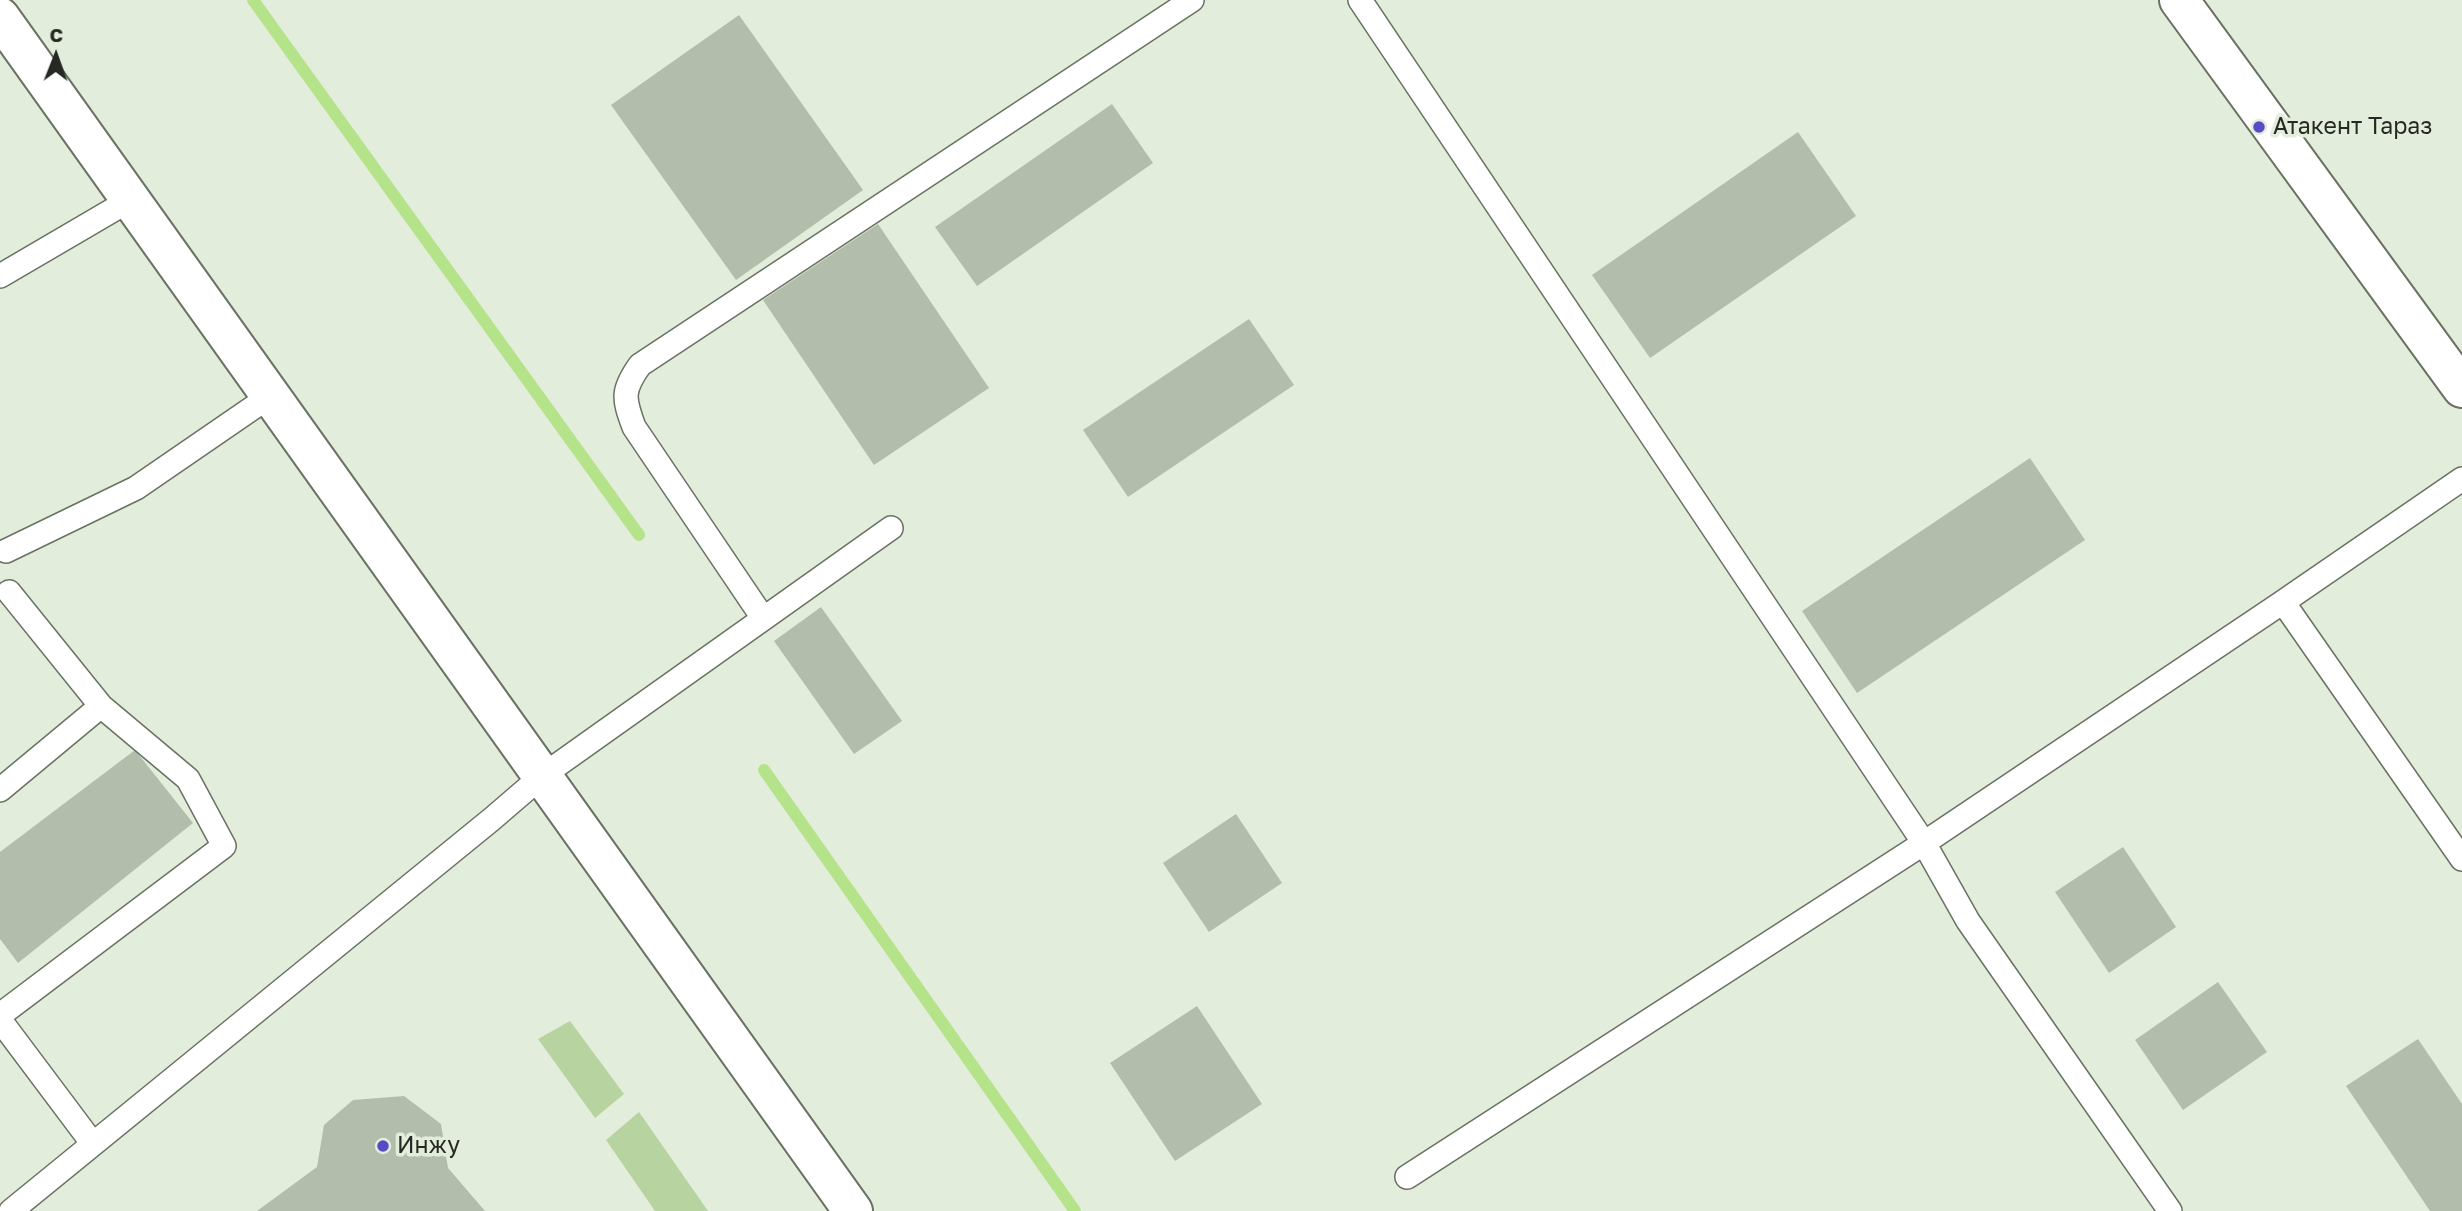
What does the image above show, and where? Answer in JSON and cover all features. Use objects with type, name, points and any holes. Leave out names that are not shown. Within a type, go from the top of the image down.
[{"type":"street","points":[[2179,0],[2462,388]]},
{"type":"street","points":[[0,17],[853,1211]]},
{"type":"lane","points":[[763,618],[634,427],[626,407],[627,384],[640,365],[1192,0]]},
{"type":"lane","points":[[1360,0],[1924,843],[1968,920],[2170,1211]]},
{"type":"lane","points":[[0,275],[130,200]]},
{"type":"lane","points":[[93,1144],[0,1017],[224,846],[188,779],[101,706],[5,593],[3,545],[136,488],[270,396]]},
{"type":"lane","points":[[1407,1177],[1924,843],[2462,479]]},
{"type":"lane","points":[[11,1211],[492,819],[542,775],[891,528]]},
{"type":"lane","points":[[2283,602],[2462,859]]},
{"type":"lane","points":[[0,790],[101,706]]},
{"type":"green space","points":[[570,1021],[624,1094],[595,1118],[538,1039]]},
{"type":"green space","points":[[639,1112],[708,1211],[655,1211],[606,1140]]},
{"type":"building","points":[[739,15],[863,190],[736,280],[611,105]]},
{"type":"building","points":[[1112,104],[1153,163],[977,286],[935,227]]},
{"type":"building","points":[[1798,132],[1856,216],[1650,358],[1592,275]]},
{"type":"building","points":[[878,224],[989,388],[874,465],[763,300]]},
{"type":"building","points":[[1249,319],[1294,385],[1128,497],[1083,430]]},
{"type":"building","points":[[2030,458],[2085,540],[1857,693],[1802,611]]},
{"type":"building","points":[[821,607],[902,721],[854,754],[774,641]]},
{"type":"building","points":[[135,750],[193,823],[18,963],[0,939],[0,852]]},
{"type":"building","points":[[1236,814],[1282,883],[1209,932],[1163,863]]},
{"type":"building","points":[[2123,847],[2176,927],[2109,973],[2055,892]]},
{"type":"building","points":[[2218,982],[2267,1052],[2183,1110],[2135,1040]]},
{"type":"building","points":[[1197,1006],[1262,1104],[1175,1161],[1110,1063]]},
{"type":"building","points":[[2418,1039],[2462,1104],[2462,1211],[2430,1211],[2346,1086]]},
{"type":"building","name":"Инжу","points":[[404,1096],[441,1124],[448,1168],[485,1211],[257,1211],[317,1167],[324,1125],[353,1100]]},
{"type":"waterway","points":[[253,0],[639,535]]},
{"type":"waterway","points":[[764,770],[1075,1211]]},
{"type":"place","name":"Атакент Тараз","points":[[2259,127]]},
{"type":"place","name":"Инжу","points":[[383,1146]]}]
